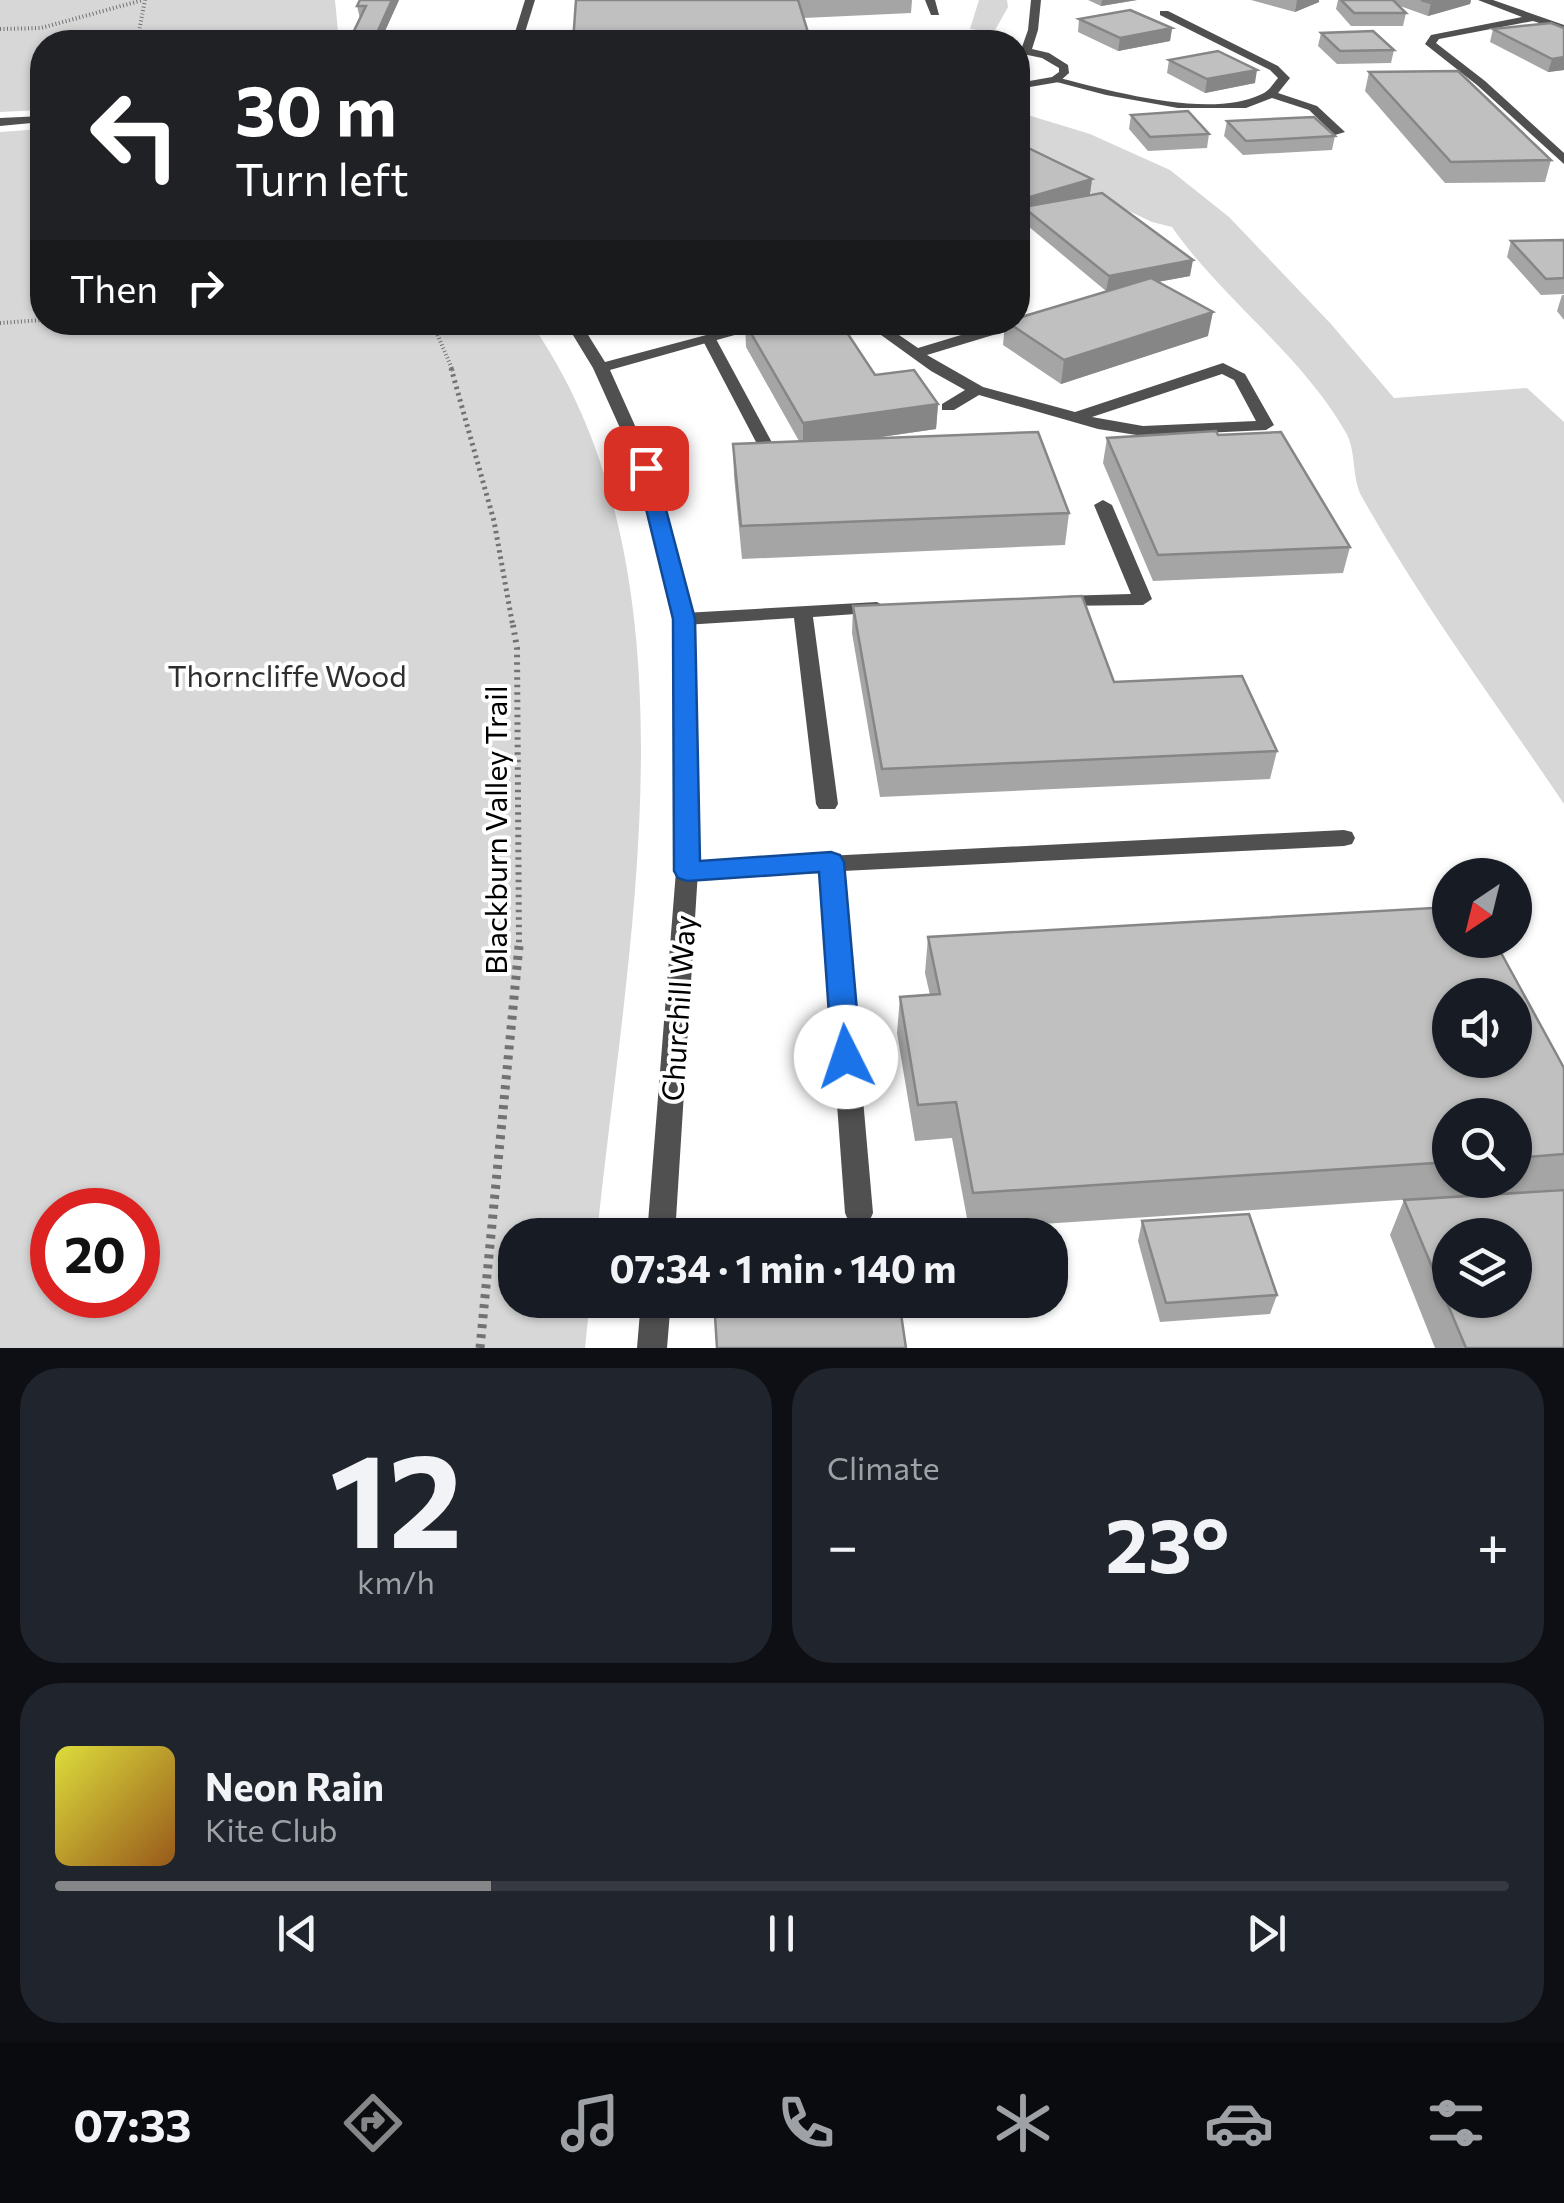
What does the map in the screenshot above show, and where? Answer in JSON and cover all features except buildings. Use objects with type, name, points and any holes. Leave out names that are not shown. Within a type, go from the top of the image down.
[{"type":"street","points":[[521,30],[530,0]]},
{"type":"street","points":[[930,0],[935,13]]},
{"type":"street","points":[[1030,37],[1036,0]]},
{"type":"street","points":[[1483,0],[1564,28]]},
{"type":"street","points":[[1030,84],[1055,80],[1184,106],[1238,103],[1270,94],[1284,78],[1274,68],[1164,13]]},
{"type":"street","points":[[1536,18],[1435,38],[1430,44],[1481,83],[1564,160]]},
{"type":"street","points":[[1030,53],[1059,62],[1064,73],[1055,80]]},
{"type":"street","points":[[1270,94],[1313,108],[1339,132]]},
{"type":"street","points":[[0,122],[30,120]]},
{"type":"street","points":[[1030,319],[1038,317]]},
{"type":"street","name":"Churchill Way","points":[[580,335],[601,368],[646,468],[684,619],[687,871],[661,1218]]},
{"type":"street","points":[[601,368],[724,335]]},
{"type":"street","points":[[888,335],[977,390],[1077,417],[1143,431],[1266,425],[1240,376],[1224,368],[1077,417]]},
{"type":"street","points":[[915,354],[978,335]]},
{"type":"street","points":[[709,339],[774,460]]},
{"type":"street","points":[[948,407],[977,390]]},
{"type":"street","points":[[1043,602],[1142,599],[1103,506]]},
{"type":"street","points":[[684,619],[903,608]]},
{"type":"street","points":[[803,611],[827,804]]},
{"type":"street","points":[[687,871],[1344,838]]},
{"type":"street","points":[[831,862],[859,1213]]},
{"type":"street","points":[[652,1348],[654,1318]]},
{"type":"path","points":[[0,29],[42,28],[144,0],[138,30]]},
{"type":"path","points":[[0,323],[30,321]]},
{"type":"path","name":"Blackburn Valley Trail","points":[[438,335],[454,374],[494,521],[517,648],[519,961],[480,1348]]},
{"type":"green space","points":[[0,0],[335,0],[338,30],[30,30],[30,111],[0,112]]},
{"type":"green space","points":[[979,0],[1007,0],[1008,7],[995,30],[970,29]]},
{"type":"green space","points":[[1030,116],[1090,134],[1170,170],[1229,217],[1331,324],[1394,398],[1527,388],[1564,422],[1564,804],[1385,537],[1356,481],[1349,438],[1327,403],[1172,227],[1152,222],[1030,164]]},
{"type":"green space","name":"Thorncliffe Wood","points":[[30,130],[30,335],[538,335],[586,423],[620,532],[637,647],[641,766],[624,1007],[599,1218],[498,1218],[498,1318],[588,1318],[585,1348],[0,1348],[0,132]]},
{"type":"route","points":[[646,468],[684,619],[687,871],[831,862],[846,1057]]}]
